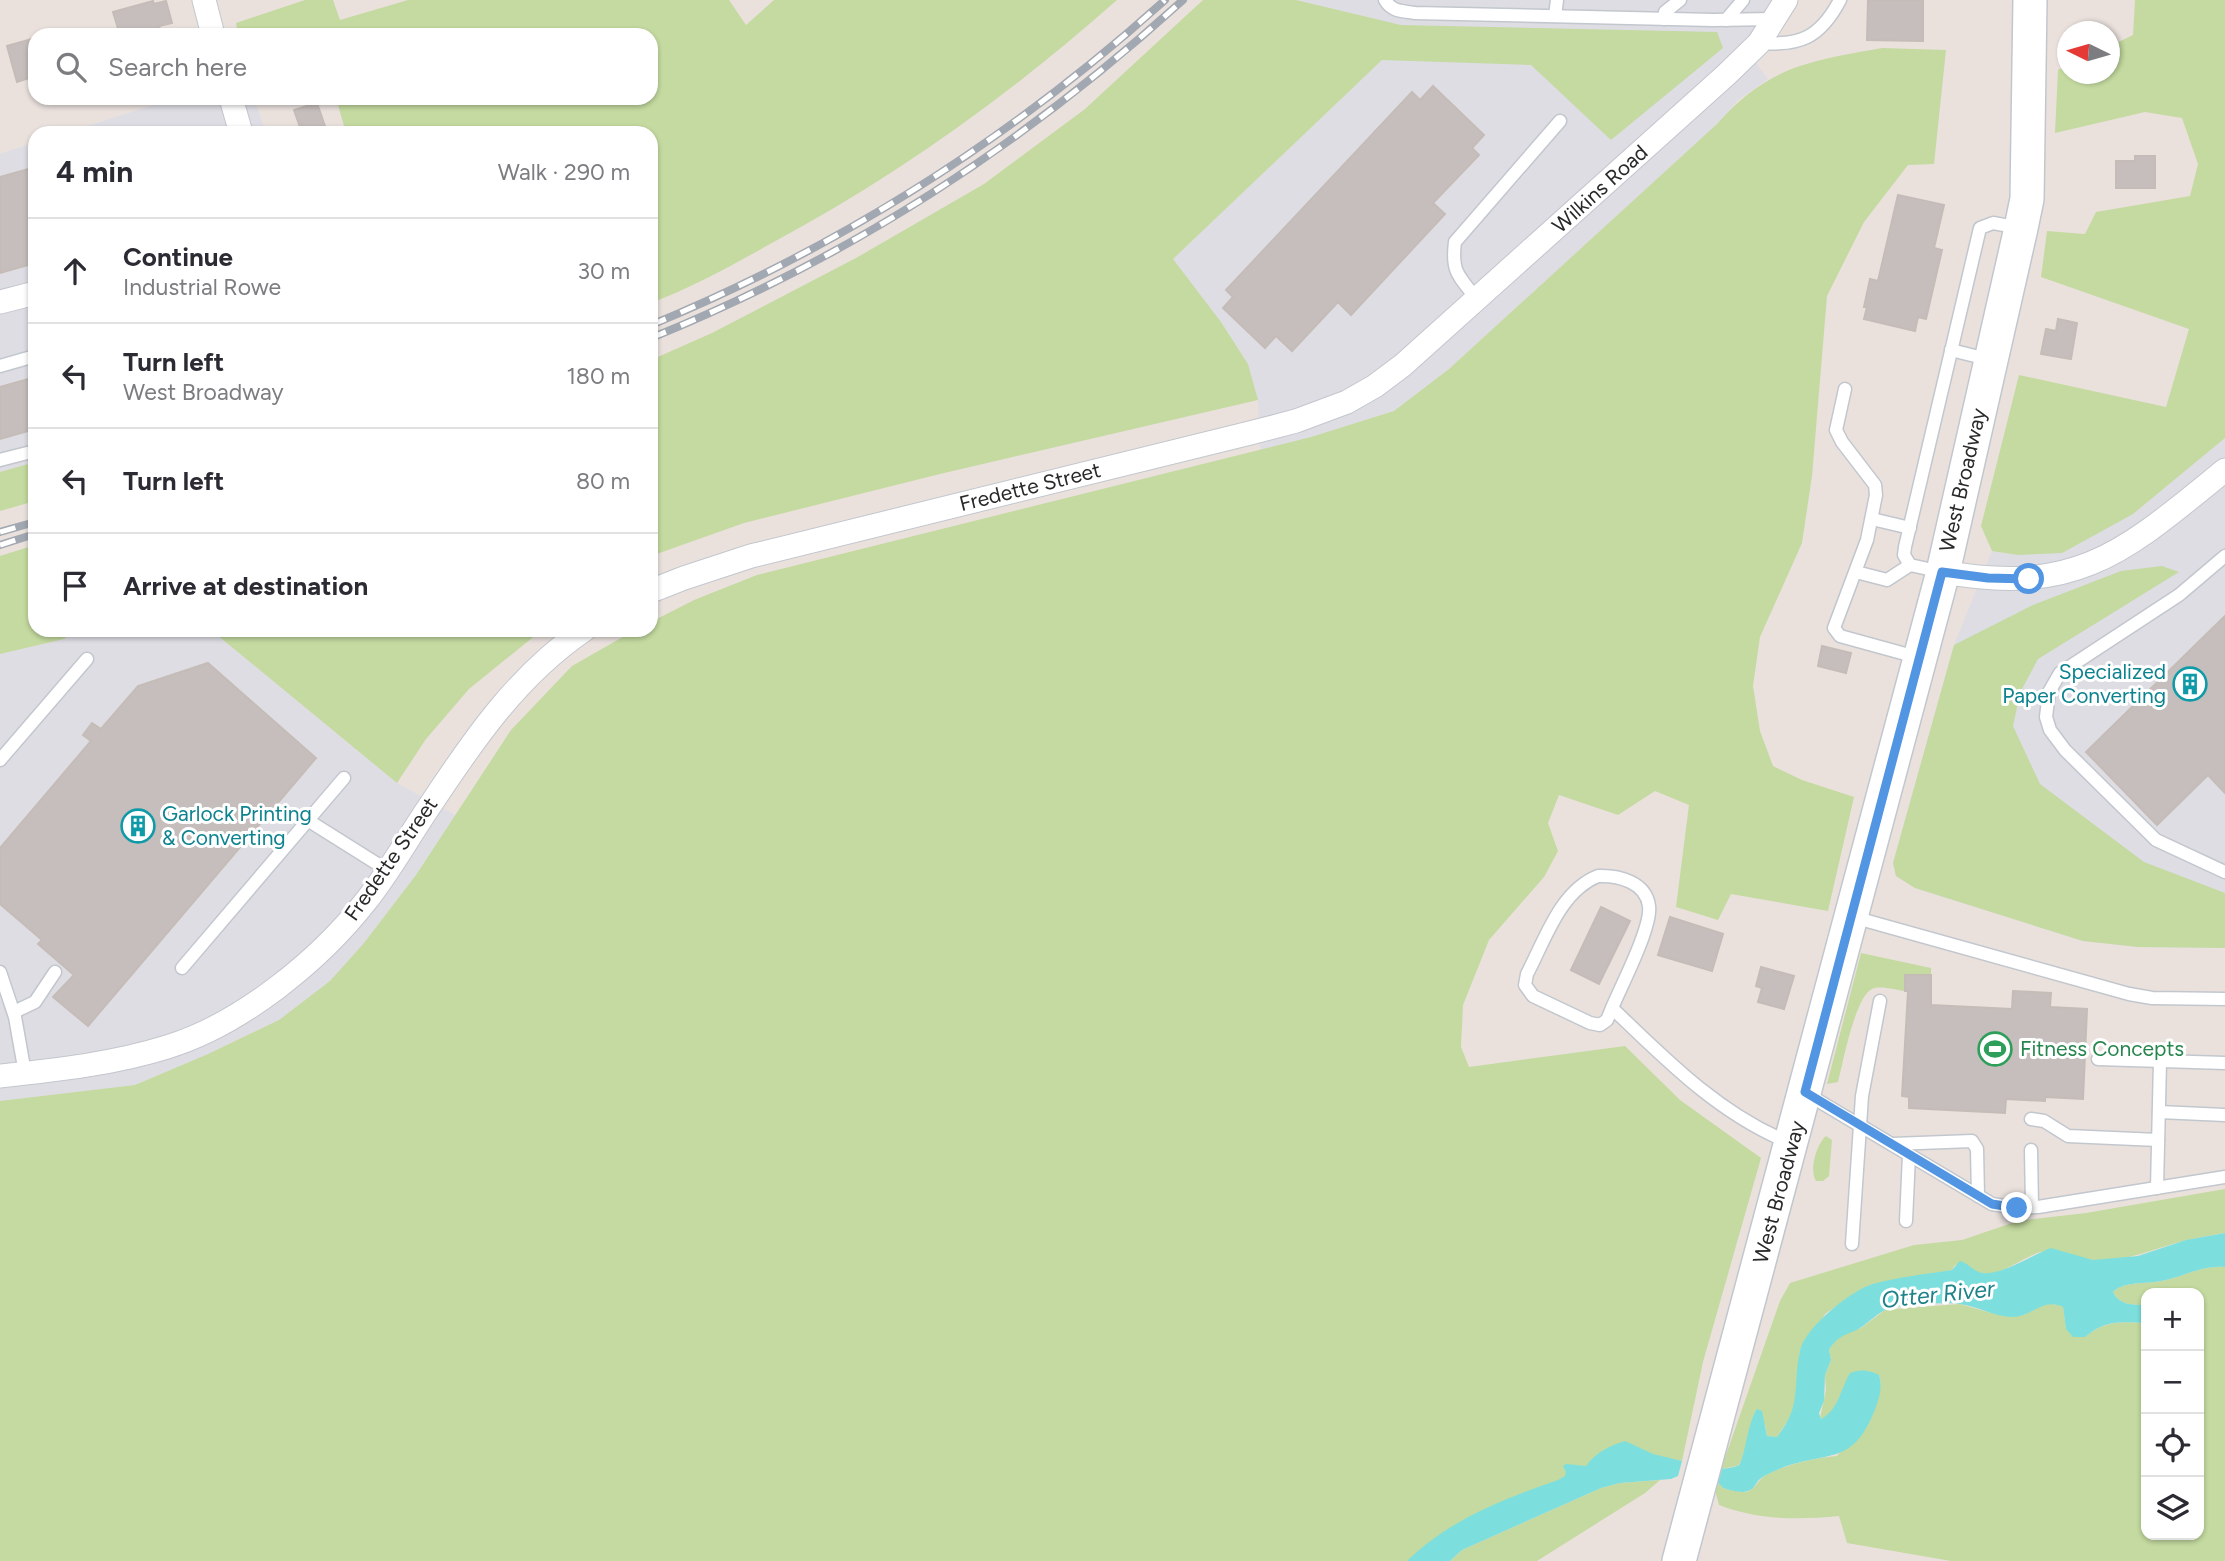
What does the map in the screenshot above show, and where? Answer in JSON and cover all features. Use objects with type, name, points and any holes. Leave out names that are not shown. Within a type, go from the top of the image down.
[{"type":"main road","name":"West Broadway","points":[[1684,1558],[1942,572],[2021,228],[2027,199],[2030,0]]},
{"type":"street","points":[[204,0],[211,28]]},
{"type":"street","name":"Wilkins Road","points":[[1401,367],[1716,85],[1759,43],[1780,10]]},
{"type":"street","points":[[233,105],[239,126]]},
{"type":"street","points":[[0,302],[28,295]]},
{"type":"street","name":"Fredette Street","points":[[658,588],[751,556],[1296,421],[1360,395],[1401,367]]},
{"type":"street","points":[[1942,572],[2017,579],[2052,575],[2083,567],[2118,552],[2148,532],[2225,470]]},
{"type":"street","name":"Fredette Street","points":[[0,1076],[133,1057],[170,1047],[224,1021],[270,993],[308,963],[366,901],[496,711],[535,669],[575,637]]},
{"type":"lane","points":[[1385,0],[1389,7],[1415,13],[1726,20],[1780,10]]},
{"type":"lane","points":[[1555,16],[1556,0]]},
{"type":"lane","points":[[1664,19],[1665,12],[1680,0]]},
{"type":"lane","points":[[1726,20],[1744,0]]},
{"type":"lane","points":[[1759,43],[1788,44],[1810,36],[1825,24],[1840,0]]},
{"type":"lane","points":[[1477,299],[1459,277],[1452,261],[1455,242],[1560,121]]},
{"type":"lane","points":[[1910,565],[1904,555],[1980,228],[1993,223],[2021,228]]},
{"type":"lane","points":[[1951,350],[1991,360]]},
{"type":"lane","points":[[0,366],[28,358]]},
{"type":"lane","points":[[1845,389],[1836,430],[1877,490],[1867,540],[1834,623],[1836,633],[1920,658]]},
{"type":"lane","points":[[0,460],[28,453]]},
{"type":"lane","points":[[1872,519],[1910,528]]},
{"type":"lane","points":[[2225,556],[2179,596],[2060,673],[2049,692],[2046,717],[2050,730],[2065,750],[2156,840],[2225,872]]},
{"type":"lane","points":[[1856,572],[1887,579],[1910,565],[1942,572]]},
{"type":"lane","points":[[0,760],[87,659]]},
{"type":"lane","points":[[182,968],[344,778]]},
{"type":"lane","points":[[309,821],[387,870]]},
{"type":"lane","points":[[1598,876],[1620,877],[1636,885],[1642,891],[1649,907],[1646,925],[1612,1008],[1604,1024],[1591,1023],[1533,996],[1525,985],[1527,974],[1565,903],[1577,888],[1598,876]]},
{"type":"lane","points":[[1852,917],[2129,994],[2152,998],[2225,999]]},
{"type":"lane","points":[[0,972],[5,994],[14,1013],[26,1073]]},
{"type":"lane","points":[[14,1013],[35,1002],[55,972]]},
{"type":"lane","points":[[1852,1244],[1859,1125],[1880,1001]]},
{"type":"lane","points":[[1612,1008],[1713,1099],[1746,1122],[1792,1143]]},
{"type":"lane","points":[[2098,1059],[2225,1063]]},
{"type":"lane","points":[[2157,1188],[2160,1061]]},
{"type":"lane","points":[[1805,1092],[1992,1204],[2032,1208],[2225,1177]]},
{"type":"lane","points":[[2159,1112],[2225,1115]]},
{"type":"lane","points":[[2031,1119],[2044,1121],[2068,1136],[2158,1140]]},
{"type":"lane","points":[[1891,1144],[1972,1141],[1977,1149],[1978,1196]]},
{"type":"lane","points":[[2031,1150],[2032,1208]]},
{"type":"lane","points":[[1906,1221],[1909,1155]]},
{"type":"shaded area","points":[[1296,0],[1786,0],[1749,54],[1768,79],[1738,100],[1717,124],[1449,369],[1394,411],[1260,450],[1258,400],[1248,364],[1221,322],[1173,259],[1382,60],[1400,25]]},
{"type":"shaded area","points":[[154,105],[256,105],[264,126],[87,126]]},
{"type":"shaded area","points":[[28,144],[28,464],[0,472],[0,154]]},
{"type":"shaded area","points":[[2225,438],[2225,948],[2138,947],[2083,941],[1915,888],[1896,876],[1893,863],[1954,645],[1992,551],[2018,555],[2133,514]]},
{"type":"shaded area","points":[[220,637],[397,783],[455,815],[416,875],[364,943],[330,981],[279,1020],[135,1085],[0,1101],[0,654],[64,639]]},
{"type":"green space","points":[[305,0],[333,0],[340,20],[408,0],[729,0],[746,25],[774,0],[1117,0],[994,101],[907,162],[817,218],[697,283],[658,300],[658,126],[344,126],[338,105],[658,105],[658,28],[237,28],[236,23]]},
{"type":"green space","points":[[1203,0],[1296,0],[1401,25],[1717,32],[1723,48],[1611,140],[1531,65],[1382,60],[1173,259],[1221,322],[1248,364],[1258,400],[744,523],[658,554],[658,357],[712,333],[856,258],[984,184],[1085,109]]},
{"type":"green space","points":[[2135,0],[2225,0],[2225,438],[2133,514],[2062,553],[2018,555],[1992,551],[1981,526],[2019,375],[2166,407],[2189,329],[2041,277],[2047,231],[2085,234],[2096,212],[2190,196],[2198,164],[2182,118],[2145,112],[2055,133],[2057,84],[2120,84],[2120,41],[2133,35]]},
{"type":"green space","points":[[1882,48],[1946,50],[1934,164],[1908,165],[1864,222],[1827,296],[1812,476],[1802,543],[1760,637],[1753,686],[1760,731],[1773,766],[1802,780],[1854,797],[1828,911],[1731,894],[1718,920],[1676,907],[1689,805],[1655,791],[1618,815],[1559,795],[1548,823],[1558,851],[1544,877],[1489,940],[1463,1005],[1461,1047],[1469,1067],[1625,1046],[1680,1100],[1761,1158],[1703,1362],[1682,1461],[1672,1459],[1608,1469],[1424,1561],[0,1561],[0,1101],[135,1085],[279,1020],[330,981],[364,943],[416,875],[511,730],[572,666],[623,637],[658,637],[658,618],[694,600],[757,575],[1311,437],[1394,411],[1449,369],[1754,89],[1792,69],[1833,57]]},
{"type":"green space","points":[[28,464],[28,503],[0,511],[0,472]]},
{"type":"green space","points":[[28,547],[28,637],[66,637],[64,639],[0,654],[0,556]]},
{"type":"green space","points":[[2162,566],[2179,572],[2038,659],[2020,693],[2013,726],[2040,784],[2144,862],[2225,893],[2225,948],[2138,947],[2083,941],[1915,888],[1896,876],[1893,863],[1954,645],[2033,605],[2121,571]]},
{"type":"green space","points":[[220,637],[533,637],[469,689],[426,739],[397,783]]},
{"type":"green space","points":[[1861,953],[1931,968],[1931,975],[1905,975],[1905,991],[1879,987],[1866,995],[1855,1017],[1838,1082],[1827,1084]]},
{"type":"green space","points":[[1826,1136],[1832,1140],[1829,1176],[1823,1181],[1816,1181],[1813,1171],[1815,1158],[1819,1145]]},
{"type":"green space","points":[[2225,1189],[2225,1233],[2118,1259],[2086,1259],[2049,1251],[2034,1254],[2003,1270],[1988,1274],[1955,1265],[1952,1270],[1870,1285],[1826,1313],[1800,1349],[1797,1396],[1792,1414],[1777,1437],[1767,1436],[1765,1424],[1743,1454],[1743,1460],[1737,1466],[1721,1469],[1780,1301],[1790,1283],[1914,1245],[1962,1240],[2018,1221],[2086,1213]]},
{"type":"green space","points":[[2225,1267],[2225,1561],[1951,1561],[1847,1543],[1839,1516],[1778,1518],[1748,1514],[1719,1505],[1715,1490],[1717,1481],[1723,1488],[1745,1492],[1766,1475],[1783,1468],[1837,1456],[1867,1418],[1878,1397],[1879,1375],[1840,1396],[1825,1419],[1820,1418],[1826,1390],[1825,1375],[1831,1360],[1829,1350],[1835,1340],[1845,1333],[1861,1328],[1885,1310],[1960,1304],[1995,1314],[2024,1315],[2047,1303],[2063,1306],[2066,1329],[2085,1337],[2107,1325],[2141,1323],[2141,1540],[2204,1540],[2204,1288],[2141,1288],[2141,1305],[2123,1302],[2113,1292],[2129,1284],[2161,1281]]},
{"type":"green space","points":[[1660,1480],[1645,1493],[1537,1561],[1450,1561],[1462,1550],[1601,1488],[1620,1483]]},
{"type":"water","name":"Otter River","points":[[2225,1233],[2225,1267],[2200,1269],[2169,1279],[2118,1288],[2113,1292],[2119,1300],[2141,1305],[2141,1323],[2107,1324],[2085,1337],[2073,1337],[2066,1329],[2063,1307],[2049,1304],[2013,1317],[1953,1303],[1911,1305],[1879,1313],[1858,1329],[1841,1337],[1829,1350],[1831,1360],[1825,1375],[1824,1401],[1819,1413],[1821,1419],[1835,1405],[1850,1373],[1865,1371],[1879,1375],[1880,1389],[1874,1412],[1857,1441],[1838,1453],[1772,1472],[1747,1491],[1723,1488],[1717,1481],[1721,1469],[1735,1467],[1741,1462],[1757,1409],[1762,1411],[1767,1436],[1777,1437],[1794,1405],[1803,1342],[1819,1322],[1841,1302],[1864,1288],[1892,1279],[1952,1270],[1960,1261],[1976,1271],[1986,1273],[2005,1269],[2051,1248],[2093,1260],[2138,1256],[2186,1240]]},
{"type":"water","points":[[1625,1441],[1653,1454],[1682,1461],[1678,1476],[1601,1488],[1462,1550],[1450,1561],[1407,1561],[1459,1522],[1497,1503],[1558,1480],[1565,1476],[1563,1466],[1566,1464],[1586,1466],[1603,1450]]},
{"type":"building","points":[[1868,0],[1923,0],[1923,41],[1867,40]]},
{"type":"building","points":[[153,1],[154,4],[166,1],[172,23],[159,26],[160,28],[118,28],[113,12]]},
{"type":"building","points":[[28,40],[28,78],[17,82],[7,46]]},
{"type":"building","points":[[1433,86],[1484,135],[1472,148],[1479,155],[1433,203],[1445,214],[1351,315],[1338,302],[1292,351],[1276,336],[1265,348],[1223,308],[1233,297],[1226,290],[1412,92],[1420,100]]},
{"type":"building","points":[[318,105],[325,126],[300,126],[294,110]]},
{"type":"building","points":[[2135,156],[2155,156],[2155,188],[2116,188],[2116,161],[2135,161]]},
{"type":"building","points":[[28,169],[28,265],[0,273],[0,177]]},
{"type":"building","points":[[1898,195],[1944,205],[1934,248],[1942,250],[1926,319],[1918,317],[1915,331],[1864,319],[1870,279],[1878,281]]},
{"type":"building","points":[[2058,319],[2077,323],[2071,359],[2041,354],[2046,329],[2056,331]]},
{"type":"building","points":[[28,379],[28,431],[0,439],[0,387]]},
{"type":"building","name":"Specialized Paper Converting","points":[[2225,616],[2225,793],[2208,775],[2157,825],[2086,752]]},
{"type":"building","points":[[1822,646],[1851,653],[1846,673],[1818,666]]},
{"type":"building","name":"Garlock Printing & Converting","points":[[208,663],[316,758],[88,1026],[53,997],[74,975],[38,944],[42,940],[0,904],[0,848],[91,741],[83,735],[92,723],[101,729],[138,686]]},
{"type":"building","points":[[1601,907],[1630,921],[1599,984],[1571,970]]},
{"type":"building","points":[[1670,917],[1723,934],[1712,971],[1658,955]]},
{"type":"building","points":[[1761,967],[1794,976],[1784,1009],[1758,1002],[1762,988],[1756,986]]},
{"type":"building","name":"Fitness Concepts","points":[[1905,975],[1931,975],[1931,1005],[2012,1009],[2013,991],[2051,993],[2050,1007],[2087,1009],[2083,1099],[2006,1099],[2005,1113],[1909,1108],[1909,1097],[1902,1096],[1908,991],[1905,991]]},
{"type":"railway","points":[[658,322],[790,261],[922,185],[1047,98],[1165,0]]},
{"type":"railway","points":[[658,335],[796,271],[865,234],[932,193],[1060,103],[1183,0]]},
{"type":"railway","points":[[0,532],[28,524]]},
{"type":"railway","points":[[0,545],[28,536]]},
{"type":"place","name":"Specialized Paper Converting","points":[[2190,684]]},
{"type":"place","name":"Garlock Printing & Converting","points":[[138,826]]},
{"type":"place","name":"Fitness Concepts","points":[[1995,1049]]},
{"type":"route","points":[[2017,1208],[1992,1204],[1805,1092],[1942,572],[1988,578],[2029,579]]}]
